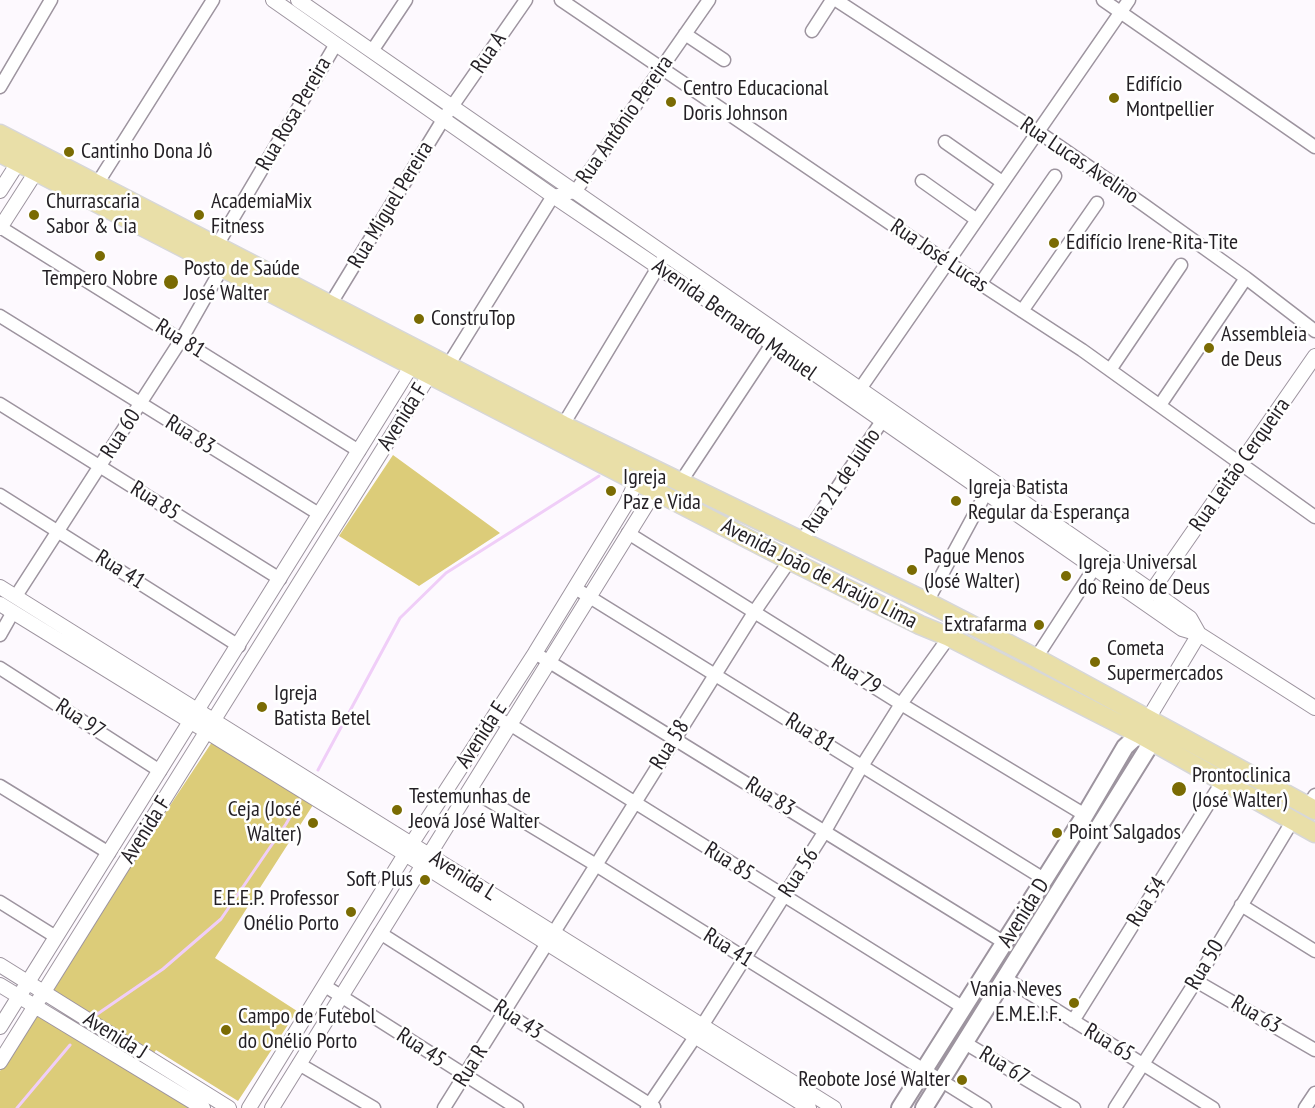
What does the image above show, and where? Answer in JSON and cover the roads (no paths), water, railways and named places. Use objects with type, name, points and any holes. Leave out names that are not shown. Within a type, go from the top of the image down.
[{"type":"main road","name":"Avenida João de Araújo Lima","points":[[0,134],[23,155],[222,268],[244,270]]},
{"type":"main road","name":"Avenida João de Araújo Lima","points":[[0,153],[23,155]]},
{"type":"main road","name":"Avenida João de Araújo Lima","points":[[40,164],[97,184],[216,247],[244,270],[412,365],[439,372],[563,425],[927,602],[1036,658],[1150,730],[1222,782],[1315,833]]},
{"type":"main road","name":"Avenida João de Araújo Lima","points":[[272,284],[330,304],[428,355],[439,372],[636,482],[920,625],[1313,804]]},
{"type":"main road","name":"Avenida D","points":[[900,1108],[1085,815],[1125,747],[1150,730]]},
{"type":"main road","name":"Avenida D","points":[[924,1108],[1005,978],[1150,730]]},
{"type":"street","points":[[0,87],[51,0]]},
{"type":"street","points":[[97,184],[213,0]]},
{"type":"street","name":"Avenida Bernardo Manuel","points":[[298,0],[372,51],[553,196],[807,352],[1098,562],[1144,602],[1182,629],[1199,634],[1315,708]]},
{"type":"street","points":[[372,51],[406,0]]},
{"type":"street","name":"Rua A","points":[[449,113],[526,0]]},
{"type":"street","name":"Rua Antônio Pereira","points":[[439,372],[553,196],[575,192],[709,0]]},
{"type":"street","points":[[812,31],[834,0]]},
{"type":"street","name":"Rua Lucas Avelino","points":[[834,0],[1037,132],[1246,278],[1315,331]]},
{"type":"street","points":[[1103,0],[1315,147]]},
{"type":"street","points":[[860,389],[1129,0]]},
{"type":"street","name":"Rua José Lucas","points":[[564,1],[661,69],[1110,370],[1315,517]]},
{"type":"street","name":"Avenida Bernardo Manuel","points":[[279,2],[336,44],[575,192],[798,364],[986,493],[1098,562],[1152,591],[1190,618],[1199,634]]},
{"type":"street","points":[[685,34],[724,60]]},
{"type":"street","name":"Rua Rosa Pereira","points":[[216,247],[336,44]]},
{"type":"street","name":"Rua Miguel Pereira","points":[[330,304],[449,113]]},
{"type":"street","points":[[945,142],[1002,182]]},
{"type":"street","points":[[0,191],[23,155]]},
{"type":"street","points":[[0,227],[40,164]]},
{"type":"street","points":[[980,284],[1055,176]]},
{"type":"street","points":[[922,181],[976,220]]},
{"type":"street","points":[[1022,311],[1097,203]]},
{"type":"street","name":"Rua 81","points":[[0,227],[359,451]]},
{"type":"street","points":[[563,425],[662,261]]},
{"type":"street","points":[[1110,370],[1181,264]]},
{"type":"street","name":"Rua 60","points":[[16,596],[181,340],[222,268]]},
{"type":"street","points":[[1160,405],[1246,278]]},
{"type":"street","name":"Rua 83","points":[[0,316],[319,514]]},
{"type":"street","points":[[680,483],[772,344]]},
{"type":"street","points":[[798,364],[807,352]]},
{"type":"street","name":"Avenida F","points":[[0,1027],[412,365],[428,355]]},
{"type":"street","name":"Rua Leitão Cerqueira","points":[[1144,602],[1315,356]]},
{"type":"street","name":"Avenida F","points":[[0,1062],[214,720],[439,372]]},
{"type":"street","name":"Rua 85","points":[[0,404],[280,579]]},
{"type":"street","name":"Rua 21 de Julho","points":[[801,542],[882,421]]},
{"type":"street","name":"Avenida E","points":[[249,1108],[409,849],[535,653],[626,504],[636,482]]},
{"type":"street","name":"Avenida E","points":[[272,1108],[656,491]]},
{"type":"street","points":[[927,602],[986,493]]},
{"type":"street","name":"Rua 41","points":[[0,495],[239,646]]},
{"type":"street","name":"Rua 79","points":[[628,533],[901,704],[1085,815]]},
{"type":"street","name":"Rua 58","points":[[550,938],[755,611],[790,560]]},
{"type":"street","points":[[1036,658],[1098,562]]},
{"type":"street","name":"Avenida L","points":[[0,588],[214,720],[425,860],[698,1031],[809,1108]]},
{"type":"street","name":"Rua 81","points":[[575,588],[1044,879]]},
{"type":"street","name":"Avenida L","points":[[0,604],[207,733],[409,849]]},
{"type":"street","points":[[0,635],[13,612]]},
{"type":"street","points":[[1150,730],[1199,634]]},
{"type":"street","name":"Rua 56","points":[[651,1107],[825,831],[901,704],[949,637]]},
{"type":"street","name":"Rua 83","points":[[535,653],[1005,943]]},
{"type":"street","name":"Rua 97","points":[[0,668],[160,771]]},
{"type":"street","name":"Rua 85","points":[[494,717],[511,725],[964,1008]]},
{"type":"street","name":"Rua 54","points":[[1073,1021],[1222,782]]},
{"type":"street","points":[[0,786],[109,853]]},
{"type":"street","name":"Rua 41","points":[[470,789],[985,1108]]},
{"type":"street","name":"Rua 50","points":[[1115,1108],[1196,981],[1293,820]]},
{"type":"street","points":[[0,902],[56,937]]},
{"type":"street","points":[[1241,905],[1315,951]]},
{"type":"street","name":"Rua 43","points":[[380,933],[651,1107]]},
{"type":"street","name":"Rua R","points":[[444,1108],[506,1012],[550,938]]},
{"type":"street","name":"Avenida J","points":[[0,965],[229,1108]]},
{"type":"street","name":"Rua 65","points":[[1005,978],[1213,1108]]},
{"type":"street","name":"Rua 63","points":[[1196,981],[1315,1050]]},
{"type":"street","name":"Avenida J","points":[[0,985],[203,1108]]},
{"type":"street","name":"Rua 45","points":[[325,986],[517,1108]]},
{"type":"street","name":"Avenida L","points":[[698,1031],[834,1108]]},
{"type":"street","name":"Rua 67","points":[[965,1043],[1074,1108]]},
{"type":"street","points":[[299,1064],[374,1108]]},
{"type":"street","points":[[1305,1108],[1315,1093]]},
{"type":"waterway","points":[[318,770],[400,618],[446,573],[599,476]]},
{"type":"waterway","points":[[93,1017],[163,969],[221,919],[300,800]]},
{"type":"waterway","points":[[17,1108],[70,1045]]},
{"type":"place","name":"Edifício Montpellier","points":[[1114,98]]},
{"type":"place","name":"Centro Educacional Doris Johnson","points":[[671,102]]},
{"type":"place","name":"Cantinho Dona Jô","points":[[69,152]]},
{"type":"place","name":"Churrascaria Sabor & Cia","points":[[34,215]]},
{"type":"place","name":"AcademiaMix Fitness","points":[[199,215]]},
{"type":"place","name":"Edifício Irene-Rita-Tite","points":[[1054,243]]},
{"type":"place","name":"Tempero Nobre","points":[[100,256]]},
{"type":"place","name":"Posto de Saúde José Walter","points":[[171,282]]},
{"type":"place","name":"ConstruTop","points":[[419,319]]},
{"type":"place","name":"Assembleia de Deus","points":[[1209,348]]},
{"type":"place","name":"Igreja Paz e Vida","points":[[611,491]]},
{"type":"place","name":"Igreja Batista Regular da Esperança","points":[[956,501]]},
{"type":"place","name":"Pague Menos (José Walter)","points":[[912,570]]},
{"type":"place","name":"Igreja Universal do Reino de Deus","points":[[1066,576]]},
{"type":"place","name":"Extrafarma","points":[[1039,625]]},
{"type":"place","name":"Cometa Supermercados","points":[[1095,662]]},
{"type":"place","name":"Igreja Batista Betel","points":[[262,707]]},
{"type":"place","name":"Prontoclinica (José Walter)","points":[[1179,789]]},
{"type":"place","name":"Testemunhas de Jeová José Walter","points":[[397,810]]},
{"type":"place","name":"Ceja (José Walter)","points":[[313,823]]},
{"type":"place","name":"Point Salgados","points":[[1057,833]]},
{"type":"place","name":"Soft Plus","points":[[425,880]]},
{"type":"place","name":"E.E.E.P. Professor Onélio Porto","points":[[351,912]]},
{"type":"place","name":"Vania Neves E.M.E.I.F.","points":[[1074,1003]]},
{"type":"place","name":"Campo de Futebol do Onélio Porto","points":[[226,1030]]},
{"type":"place","name":"Reobote José Walter","points":[[962,1080]]}]
